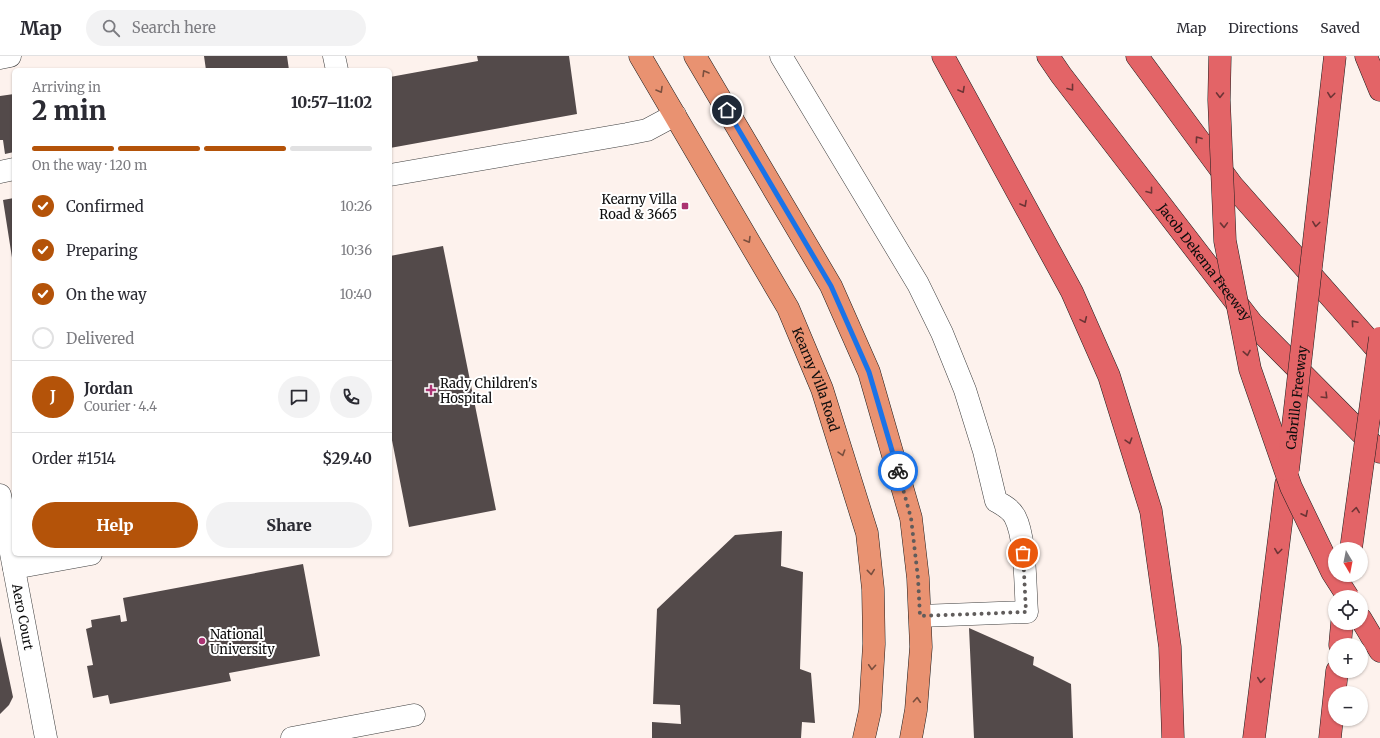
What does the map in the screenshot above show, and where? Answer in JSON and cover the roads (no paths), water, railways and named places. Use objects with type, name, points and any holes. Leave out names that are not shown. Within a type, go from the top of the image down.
[{"type":"highway","points":[[943,56],[1072,292],[1109,376],[1151,511],[1170,646],[1173,738]]},
{"type":"highway","name":"Jacob Dekema Freeway","points":[[1048,56],[1066,82],[1252,323],[1380,452]]},
{"type":"highway","points":[[1137,56],[1232,185],[1380,353]]},
{"type":"highway","points":[[1220,56],[1225,241],[1250,369],[1291,487],[1332,572],[1346,589]]},
{"type":"highway","name":"Cabrillo Freeway","points":[[1254,738],[1286,484],[1335,56]]},
{"type":"highway","points":[[1366,56],[1380,90]]},
{"type":"highway","points":[[1352,542],[1380,338]]},
{"type":"highway","points":[[1368,630],[1380,651]]},
{"type":"highway","points":[[1330,738],[1336,678]]},
{"type":"main road","name":"Kearny Villa Road","points":[[640,56],[788,308],[822,389],[867,533],[873,589],[874,644],[870,711],[864,738]]},
{"type":"main road","points":[[695,56],[831,286],[869,372],[911,518],[918,578],[921,647],[916,710],[910,738]]},
{"type":"street","points":[[0,58],[10,56]]},
{"type":"street","points":[[334,56],[337,68]]},
{"type":"street","points":[[781,56],[918,284],[942,333],[965,390],[984,451],[996,500],[1011,511],[1015,517],[1022,538],[1026,612],[920,616]]},
{"type":"street","points":[[392,175],[647,130],[675,115]]},
{"type":"street","points":[[0,172],[12,169]]},
{"type":"street","name":"Aero Court","points":[[0,495],[46,738]]},
{"type":"street","points":[[14,568],[80,556]]},
{"type":"street","points":[[292,738],[414,715]]},
{"type":"place","name":"Kearny Villa Road & 3665","points":[[685,206]]},
{"type":"place","name":"Rady Children's Hospital","points":[[431,390]]},
{"type":"place","name":"National University","points":[[202,641]]}]
